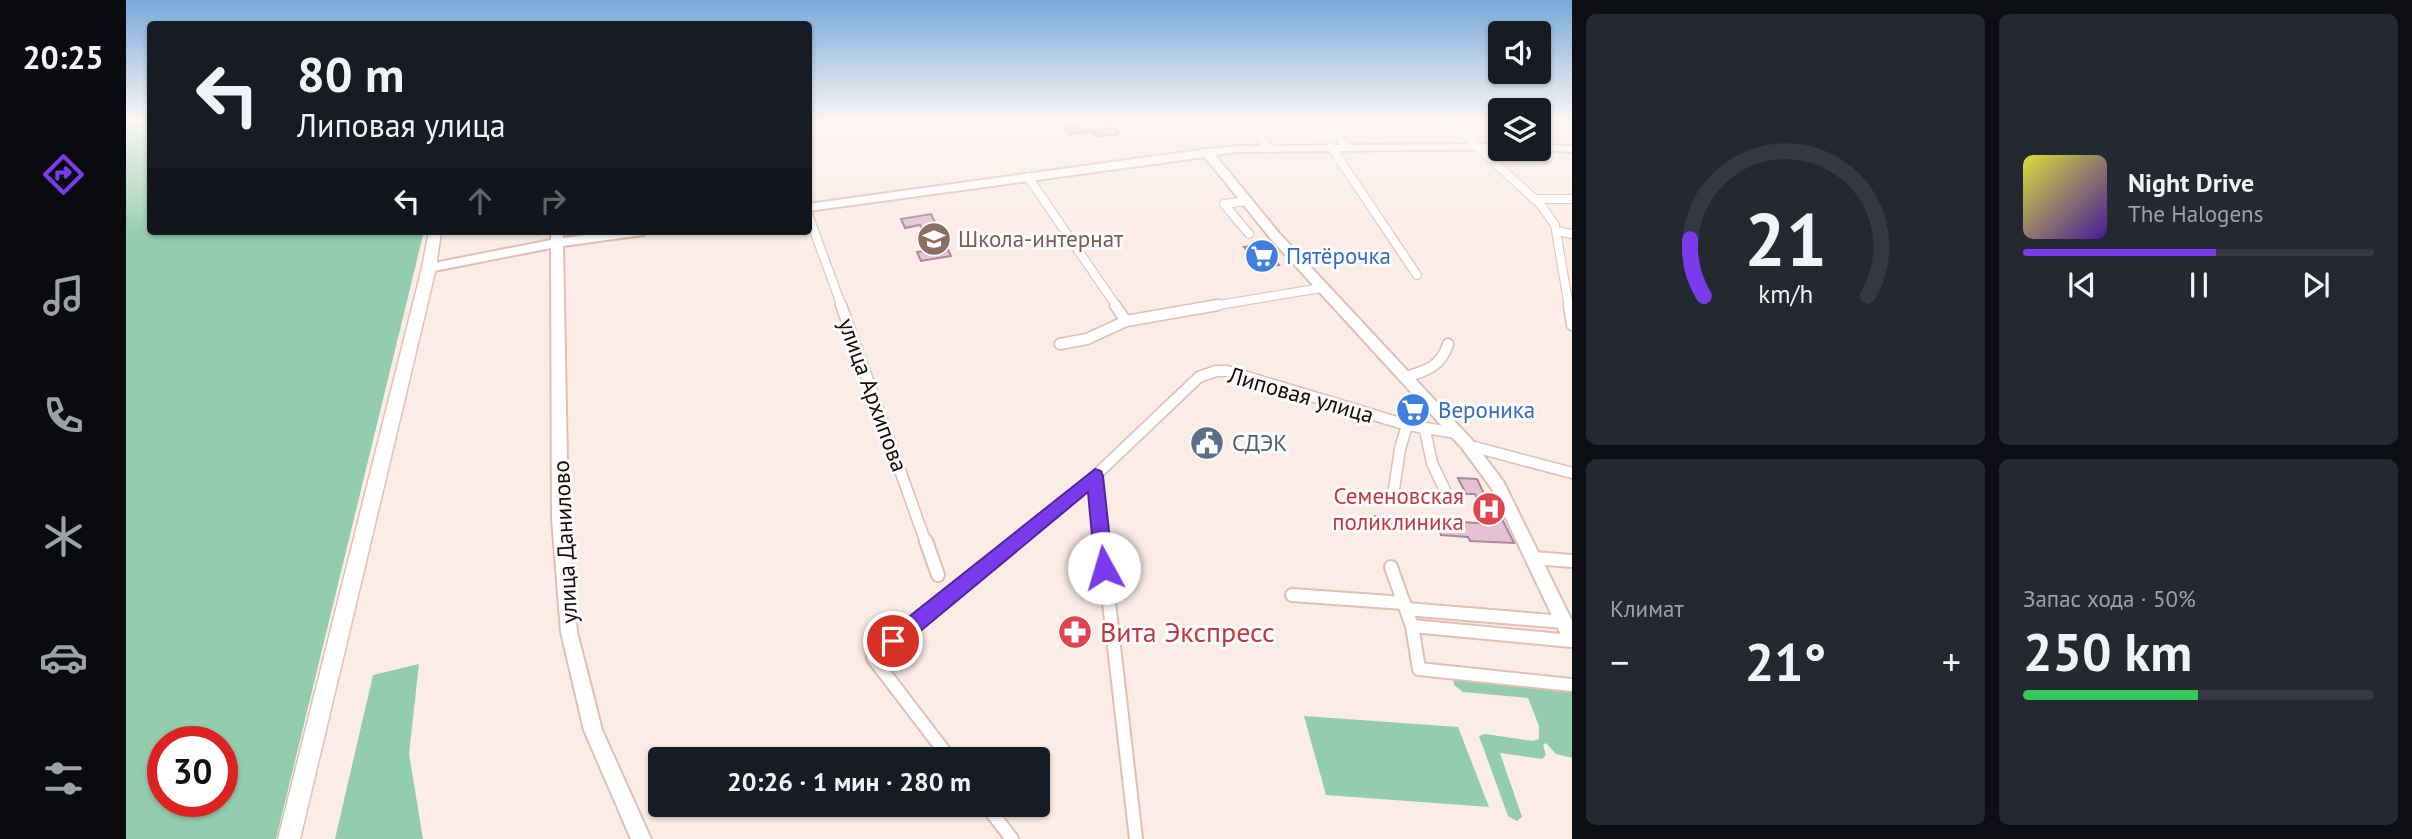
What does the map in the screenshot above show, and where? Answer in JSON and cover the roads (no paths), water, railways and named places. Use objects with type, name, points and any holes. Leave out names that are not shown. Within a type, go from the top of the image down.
[{"type":"main road","points":[[812,207],[1156,159]]},
{"type":"main road","points":[[1213,159],[1321,288],[1461,439],[1498,485],[1572,640]]},
{"type":"main road","points":[[289,839],[429,268],[434,235]]},
{"type":"main road","points":[[429,268],[557,237],[586,235]]},
{"type":"main road","name":"улица Данилово","points":[[557,237],[560,517],[569,632],[593,730],[641,839]]},
{"type":"street","points":[[1339,159],[1418,275]]},
{"type":"street","points":[[1489,159],[1534,199],[1549,216],[1557,231],[1572,326]]},
{"type":"street","points":[[1028,177],[1126,321]]},
{"type":"street","points":[[1534,199],[1572,199]]},
{"type":"street","points":[[1247,201],[1224,204],[1249,234]]},
{"type":"street","points":[[1241,224],[1264,222]]},
{"type":"street","name":"улица Архипова","points":[[812,225],[939,575]]},
{"type":"street","points":[[1557,231],[1572,234]]},
{"type":"street","points":[[1060,344],[1087,339],[1126,321],[1321,288]]},
{"type":"street","points":[[1404,377],[1428,370],[1440,362],[1448,344]]},
{"type":"street","name":"Липовая улица","points":[[941,747],[873,658],[1095,476],[1199,377],[1216,371],[1227,371],[1572,473]]},
{"type":"street","points":[[1407,425],[1400,449],[1394,496],[1448,499],[1432,463],[1425,429]]},
{"type":"street","points":[[1095,476],[1136,839]]},
{"type":"street","points":[[1533,558],[1572,561]]},
{"type":"street","points":[[1391,568],[1412,626],[1419,669],[1572,685]]},
{"type":"street","points":[[1293,595],[1564,622]]},
{"type":"street","points":[[1412,626],[1572,640]]},
{"type":"street","points":[[995,817],[1012,839]]},
{"type":"place","name":"Школа-интернат","points":[[934,239]]},
{"type":"place","name":"Пятёрочка","points":[[1262,256]]},
{"type":"place","name":"Вероника","points":[[1413,410]]},
{"type":"place","name":"СДЭК","points":[[1207,443]]},
{"type":"place","name":"Семеновская поликлиника","points":[[1489,509]]},
{"type":"place","name":"Вита Экспресс","points":[[1075,632]]}]
